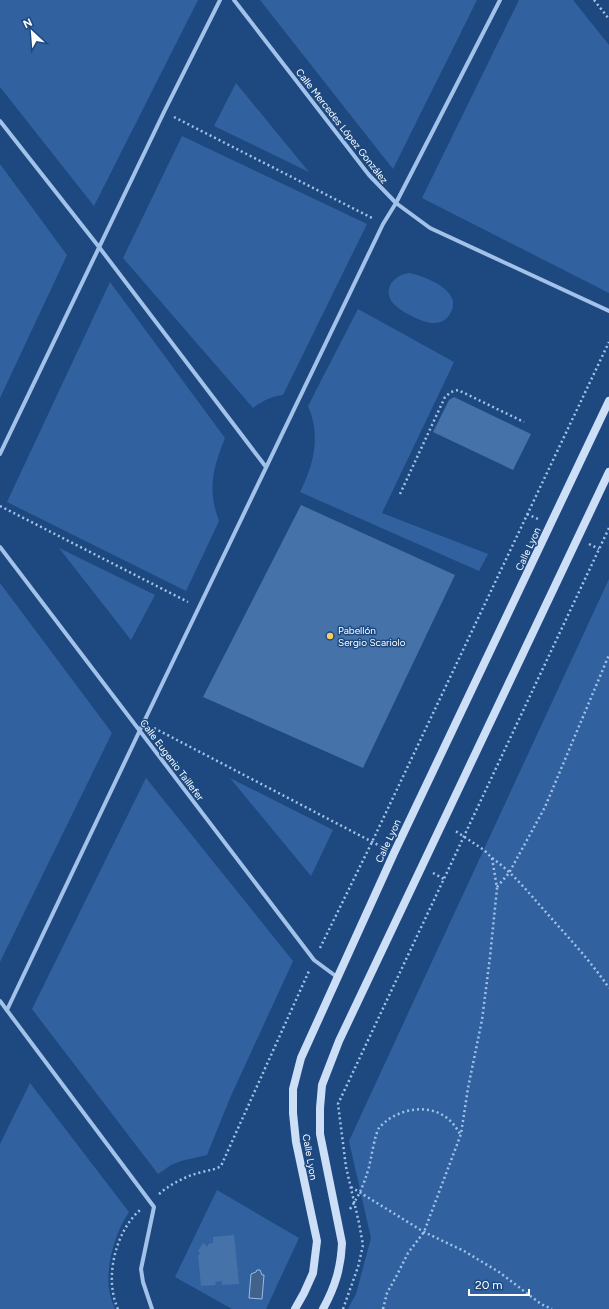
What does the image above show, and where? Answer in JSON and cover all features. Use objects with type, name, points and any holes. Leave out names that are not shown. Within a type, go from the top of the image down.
[{"type":"street","points":[[0,454],[164,112],[220,0]]},
{"type":"street","name":"Calle Mercedes López González","points":[[234,0],[368,175],[396,203],[430,228],[609,311]]},
{"type":"street","points":[[7,1010],[143,722],[383,224],[396,203],[500,0]]},
{"type":"street","points":[[0,121],[99,247],[266,467]]},
{"type":"street","name":"Calle Lyon","points":[[295,1309],[304,1294],[313,1273],[317,1241],[296,1142],[293,1113],[293,1089],[301,1058],[394,853],[609,401]]},
{"type":"street","name":"Calle Lyon","points":[[323,1309],[337,1279],[341,1260],[342,1243],[320,1134],[322,1085],[339,1041],[609,472]]},
{"type":"street","name":"Calle Eugenio Taillefer","points":[[0,547],[314,960],[337,976]]},
{"type":"street","points":[[0,1001],[154,1207],[141,1269],[143,1282],[152,1309]]},
{"type":"path","points":[[594,0],[609,19]]},
{"type":"path","points":[[164,112],[383,224]]},
{"type":"path","points":[[118,1309],[114,1301],[111,1277],[114,1258],[125,1228],[138,1213],[175,1182],[202,1172],[217,1169],[221,1166],[314,960],[372,842],[609,342]]},
{"type":"path","points":[[400,494],[445,397],[451,392],[458,390],[524,422]]},
{"type":"path","points":[[0,506],[199,607]]},
{"type":"path","points":[[338,1104],[609,528]]},
{"type":"path","points":[[497,888],[509,873],[545,807],[609,655]]},
{"type":"path","points":[[143,722],[394,853]]},
{"type":"path","points":[[442,823],[465,836],[500,863],[563,931],[601,976],[609,988]]},
{"type":"path","points":[[383,1309],[387,1293],[408,1253],[424,1232],[460,1134],[482,1020],[490,957],[497,888],[492,858]]},
{"type":"path","points":[[421,868],[444,879]]},
{"type":"path","points":[[338,1226],[361,1193],[378,1129],[390,1119],[404,1112],[420,1109],[432,1110],[444,1116],[454,1124],[460,1134]]},
{"type":"path","points":[[351,1187],[424,1232],[464,1251],[499,1272],[541,1304],[552,1309]]},
{"type":"shaded area","points":[[0,0],[198,0],[94,206],[0,87]]},
{"type":"shaded area","points":[[260,0],[477,0],[393,169]]},
{"type":"shaded area","points":[[519,0],[573,0],[609,45],[609,293],[422,198]]},
{"type":"shaded area","points":[[236,83],[309,172],[214,126]]},
{"type":"shaded area","points":[[182,136],[367,224],[283,395],[267,399],[253,408],[123,258]]},
{"type":"shaded area","points":[[0,164],[67,255],[0,398]]},
{"type":"shaded area","points":[[409,273],[433,281],[442,286],[448,292],[452,299],[453,306],[450,314],[441,322],[430,323],[419,319],[406,313],[393,303],[389,293],[391,284],[394,280],[404,274]]},
{"type":"shaded area","points":[[110,282],[225,438],[217,459],[212,489],[215,509],[219,521],[186,591],[7,502]]},
{"type":"shaded area","points":[[358,309],[454,362],[382,513],[488,554],[479,571],[300,492],[309,471],[314,450],[314,428],[308,406]]},
{"type":"shaded area","points":[[59,548],[155,595],[131,640]]},
{"type":"shaded area","points":[[609,579],[609,1309],[348,1309],[356,1294],[371,1238],[349,1141]]},
{"type":"shaded area","points":[[0,583],[112,733],[0,962]]},
{"type":"shaded area","points":[[146,778],[293,961],[230,1098],[207,1155],[181,1161],[171,1165],[158,1174],[32,1009]]},
{"type":"shaded area","points":[[230,778],[333,830],[311,876]]},
{"type":"shaded area","points":[[30,1083],[129,1212],[115,1240],[108,1274],[110,1296],[115,1309],[0,1309],[0,1144]]},
{"type":"shaded area","points":[[217,1190],[299,1238],[266,1309],[232,1309],[175,1277]]},
{"type":"shaded area","points":[[257,1270],[260,1270],[262,1275],[264,1275],[262,1299],[249,1298],[251,1274]]},
{"type":"building","points":[[454,397],[531,434],[513,470],[433,432],[449,400]]},
{"type":"building","name":"Pabellón Sergio Scariolo","points":[[301,505],[455,575],[363,768],[203,697]]},
{"type":"building","points":[[234,1235],[239,1284],[222,1285],[222,1281],[215,1282],[216,1285],[201,1286],[198,1255],[201,1254],[198,1251],[203,1243],[208,1247],[208,1244],[213,1243],[213,1237]]},
{"type":"place","name":"Pabellón Sergio Scariolo","points":[[330,636]]}]
